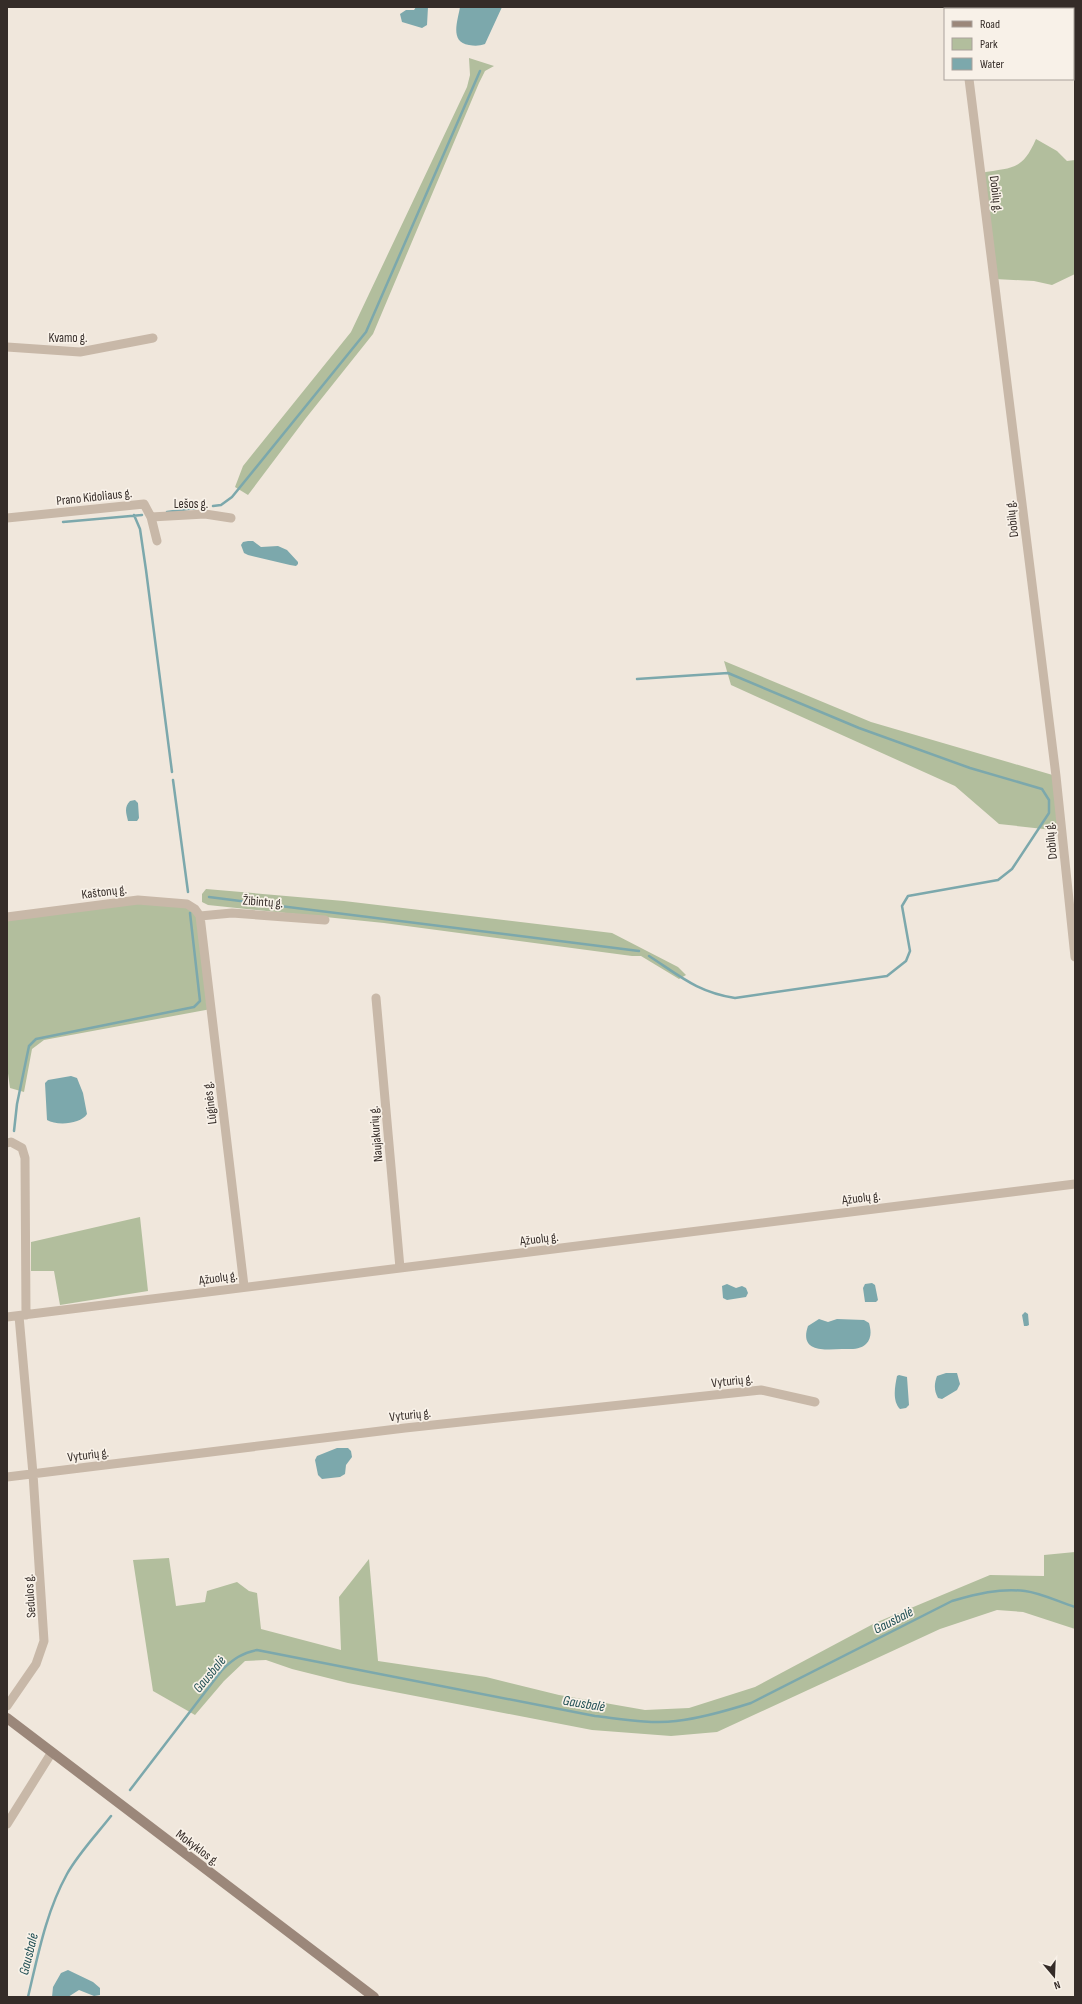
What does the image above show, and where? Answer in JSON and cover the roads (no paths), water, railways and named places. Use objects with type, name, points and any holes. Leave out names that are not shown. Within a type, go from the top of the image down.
[{"type":"main road","name":"Mokyklos g.","points":[[8,1721],[52,1752],[374,1997]]},
{"type":"street","name":"Dobilų g.","points":[[969,80],[1056,776],[1075,957]]},
{"type":"street","name":"Kvamo g.","points":[[7,348],[80,352],[153,338]]},
{"type":"street","name":"Prano Kidoliaus g.","points":[[7,518],[144,504],[151,517]]},
{"type":"street","name":"Lešos g.","points":[[151,517],[205,514],[231,518]]},
{"type":"street","points":[[151,517],[157,541]]},
{"type":"street","name":"Kaštonų g.","points":[[7,916],[138,900],[187,904],[195,909],[200,916]]},
{"type":"street","name":"Žibintų g.","points":[[200,916],[232,913],[325,920]]},
{"type":"street","name":"Lūginės g.","points":[[200,916],[244,1286]]},
{"type":"street","name":"Naujakurių g.","points":[[376,998],[400,1268]]},
{"type":"street","points":[[7,1143],[11,1142],[22,1148],[25,1158],[22,1315]]},
{"type":"street","name":"Ąžuolų g.","points":[[7,1317],[244,1286],[1075,1184]]},
{"type":"street","name":"Sedulos g.","points":[[7,1706],[36,1664],[44,1641],[22,1315]]},
{"type":"street","name":"Vyturių g.","points":[[7,1477],[405,1428],[761,1390],[815,1402]]},
{"type":"street","points":[[7,1824],[52,1752]]},
{"type":"water","points":[[416,7],[428,7],[427,25],[422,28],[402,22],[400,14],[406,10],[414,10]]},
{"type":"water","points":[[460,7],[502,7],[485,44],[477,46],[469,45],[459,40],[456,30]]},
{"type":"water","points":[[253,541],[261,547],[278,546],[287,550],[298,562],[298,564],[296,566],[290,565],[248,555],[244,553],[241,545],[243,542]]},
{"type":"water","points":[[135,800],[138,803],[139,818],[137,821],[128,821],[126,808],[130,801]]},
{"type":"water","points":[[71,1076],[77,1078],[83,1093],[87,1114],[80,1120],[74,1122],[51,1122],[47,1120],[45,1083],[48,1080]]},
{"type":"water","points":[[872,1283],[875,1285],[878,1300],[876,1302],[865,1302],[863,1288],[865,1284]]},
{"type":"water","points":[[727,1284],[736,1288],[742,1286],[746,1288],[748,1293],[746,1297],[727,1300],[723,1298],[722,1286]]},
{"type":"water","points":[[1025,1312],[1028,1314],[1029,1325],[1027,1326],[1024,1326],[1022,1315]]},
{"type":"water","points":[[819,1319],[828,1322],[837,1319],[864,1320],[869,1323],[871,1331],[870,1337],[864,1346],[855,1349],[815,1348],[807,1341],[806,1334],[808,1326]]},
{"type":"water","points":[[946,1373],[957,1373],[960,1384],[957,1390],[942,1399],[938,1398],[935,1390],[935,1382],[937,1376]]},
{"type":"water","points":[[897,1376],[907,1377],[909,1405],[906,1408],[900,1409],[897,1406],[895,1398]]},
{"type":"water","points":[[337,1448],[348,1448],[351,1451],[352,1457],[346,1465],[345,1474],[340,1477],[322,1479],[318,1475],[315,1460],[317,1456]]},
{"type":"water","points":[[68,1970],[93,1982],[100,1988],[100,1995],[94,1996],[79,1990],[68,1997],[52,1997],[53,1987],[61,1973]]},
{"type":"waterway","points":[[213,506],[221,505],[232,497],[366,332],[480,71]]},
{"type":"waterway","points":[[167,512],[196,508]]},
{"type":"waterway","points":[[134,515],[140,529],[172,772]]},
{"type":"waterway","points":[[63,522],[142,515]]},
{"type":"waterway","points":[[637,679],[728,673],[859,728],[970,768],[1042,789],[1049,800],[1049,813],[1012,869],[998,880],[908,896],[902,906],[910,951],[906,961],[887,976],[735,998],[710,992],[699,987],[649,956]]},
{"type":"waterway","points":[[173,780],[188,892]]},
{"type":"waterway","points":[[209,897],[639,951]]},
{"type":"waterway","points":[[14,1131],[17,1104],[29,1046],[36,1039],[194,1007],[200,1001],[190,913]]},
{"type":"waterway","name":"Gausbalė","points":[[130,1790],[222,1670],[238,1657],[257,1650],[595,1716],[636,1721],[666,1722],[705,1716],[751,1703],[952,1601],[961,1598],[997,1591],[1015,1590],[1031,1592],[1075,1607]]},
{"type":"waterway","name":"Gausbalė","points":[[28,1997],[43,1934],[53,1903],[67,1874],[88,1844],[111,1816]]}]
